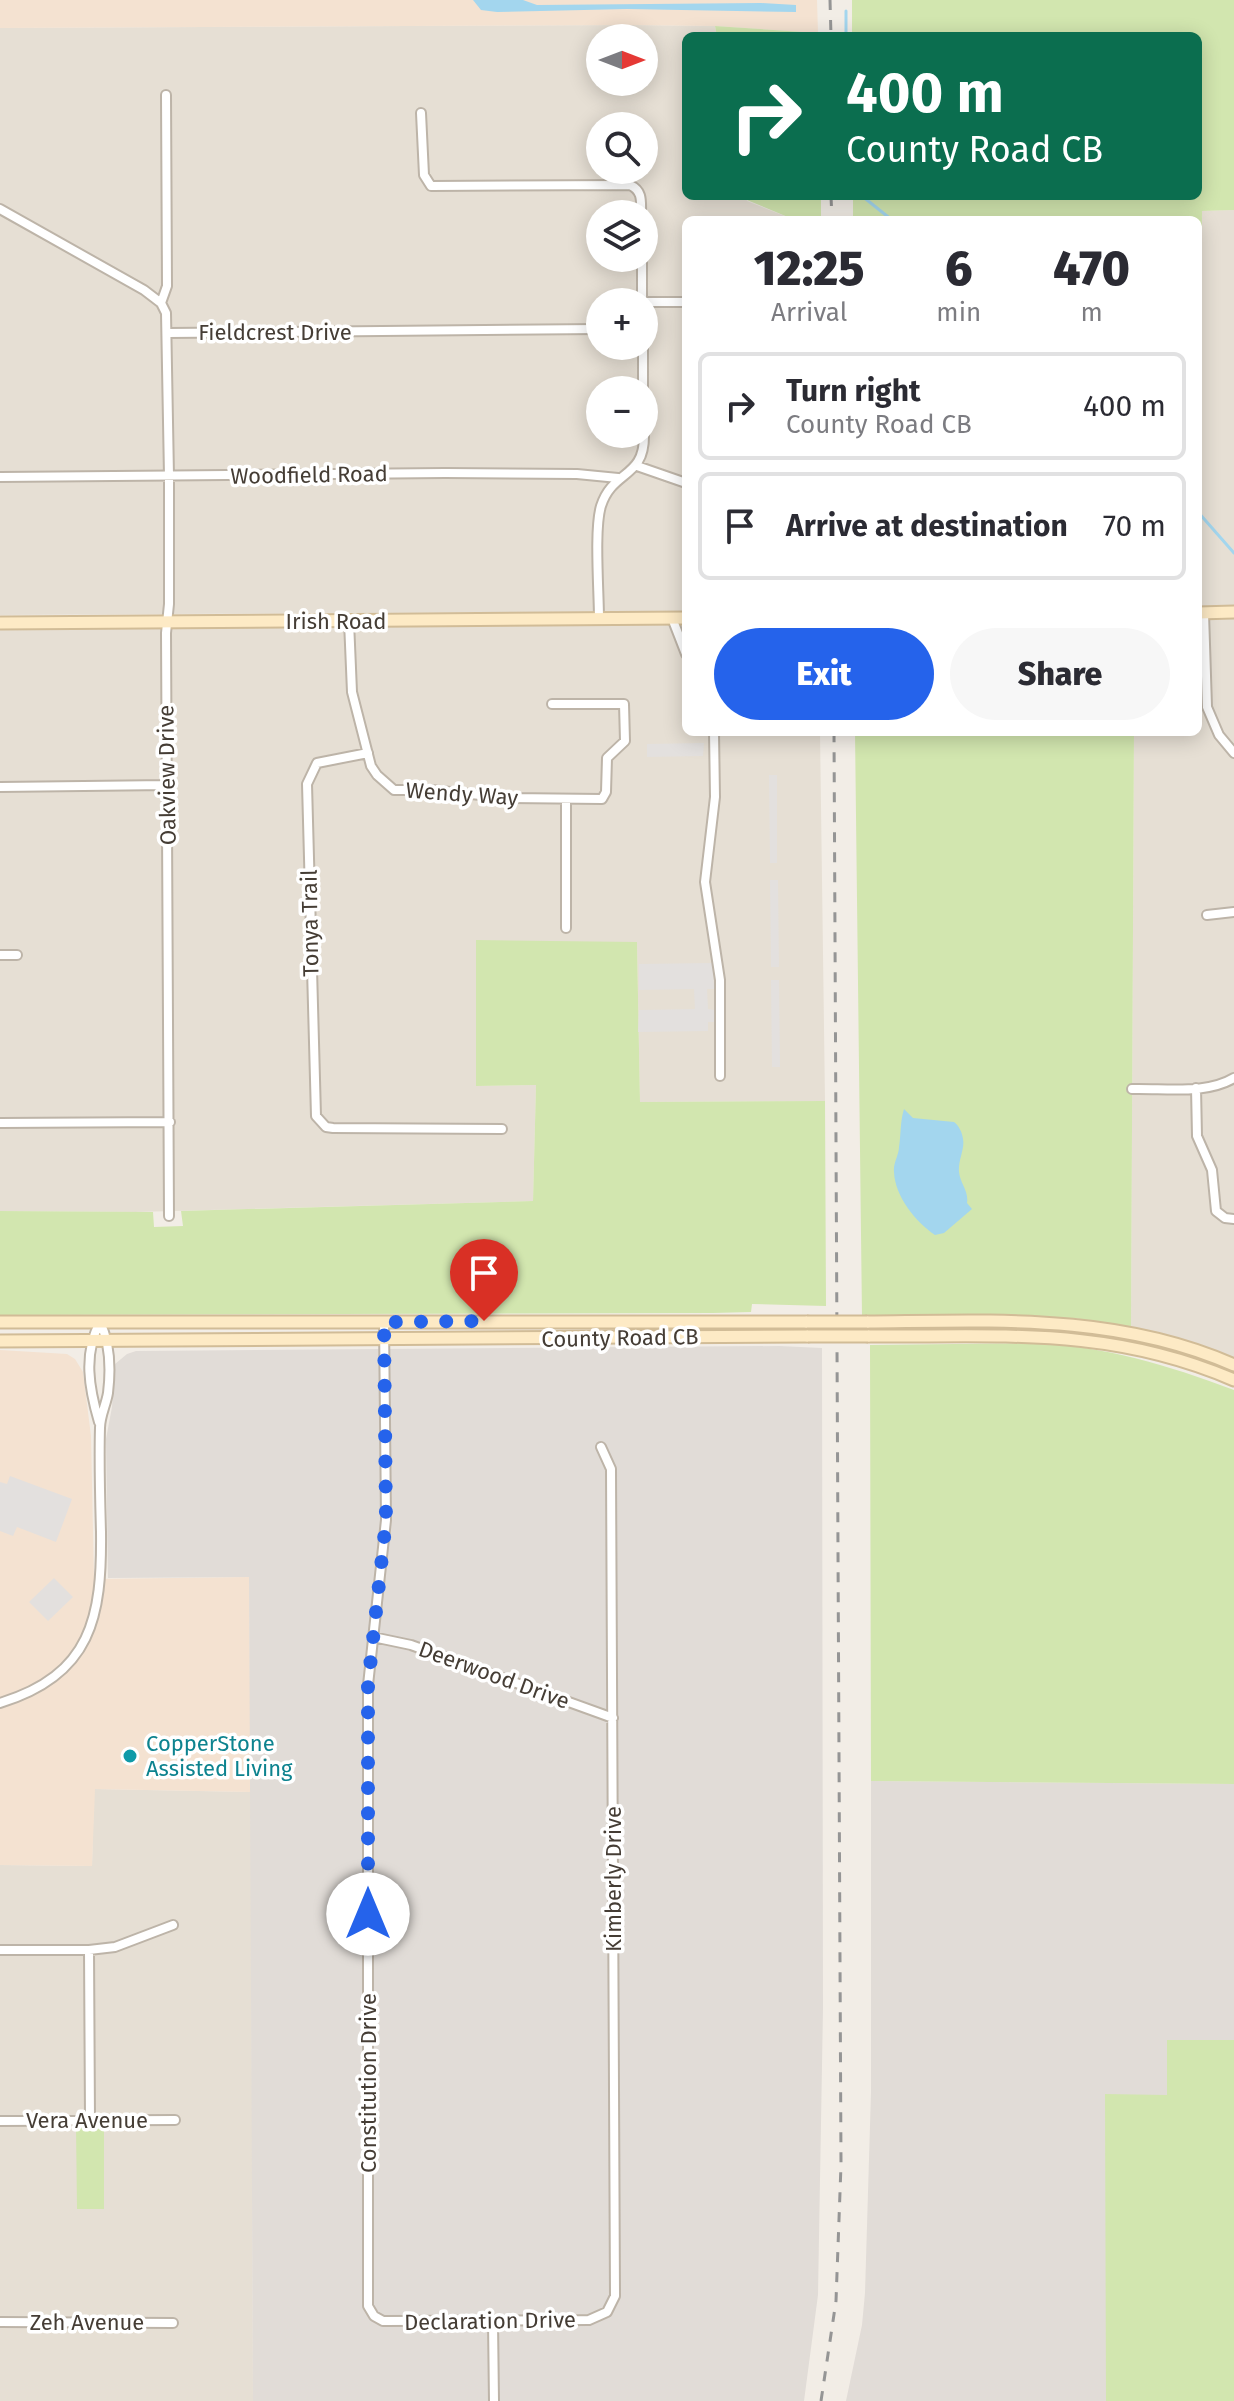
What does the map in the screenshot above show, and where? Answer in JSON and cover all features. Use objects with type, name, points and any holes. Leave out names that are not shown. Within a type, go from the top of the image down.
[{"type":"main road","points":[[1202,613],[1234,612]]},
{"type":"main road","name":"Irish Road","points":[[0,623],[682,618]]},
{"type":"main road","name":"County Road CB","points":[[0,1322],[1032,1322],[1088,1325],[1179,1345],[1234,1365]]},
{"type":"main road","name":"County Road CB","points":[[0,1341],[1022,1336],[1085,1339],[1157,1354],[1234,1380]]},
{"type":"street","points":[[0,209],[144,290],[161,303],[167,286],[166,95]]},
{"type":"street","points":[[421,113],[424,175],[428,184],[435,187],[630,185],[636,189],[641,200]]},
{"type":"street","points":[[658,302],[682,302]]},
{"type":"street","name":"Fieldcrest Drive","points":[[161,303],[166,313],[168,333],[586,329]]},
{"type":"street","name":"Oakview Drive","points":[[168,333],[169,1216]]},
{"type":"street","points":[[599,619],[599,516],[605,496],[618,478],[637,466],[643,448]]},
{"type":"street","points":[[637,466],[682,482]]},
{"type":"street","name":"Woodfield Road","points":[[0,477],[460,473],[618,478]]},
{"type":"street","points":[[672,618],[682,644]]},
{"type":"street","name":"Wendy Way","points":[[349,621],[352,692],[368,753],[377,775],[394,790],[431,790],[510,798],[605,798],[607,758],[625,741],[624,704],[552,704]]},
{"type":"street","points":[[1202,629],[1207,707],[1214,728],[1234,753]]},
{"type":"street","points":[[714,736],[715,797],[705,882],[720,980],[720,1076]]},
{"type":"street","name":"Tonya Trail","points":[[368,753],[317,763],[307,784],[314,1109],[321,1124],[333,1128],[502,1129]]},
{"type":"street","points":[[0,787],[167,785]]},
{"type":"street","points":[[566,799],[566,928]]},
{"type":"street","points":[[1207,915],[1234,912]]},
{"type":"street","points":[[0,955],[17,955]]},
{"type":"street","points":[[1132,1089],[1215,1087],[1234,1078]]},
{"type":"street","points":[[1196,1088],[1198,1143],[1212,1170],[1215,1206],[1220,1216],[1234,1219]]},
{"type":"street","points":[[0,1123],[170,1122]]},
{"type":"street","points":[[0,1703],[33,1690],[72,1659],[91,1627],[97,1609],[100,1578],[100,1423],[108,1392],[109,1340],[100,1322]]},
{"type":"street","points":[[100,1322],[90,1341],[90,1393],[100,1423]]},
{"type":"street","name":"Constitution Drive","points":[[374,2316],[368,2306],[368,1685],[386,1520],[384,1322]]},
{"type":"street","name":"Kimberly Drive","points":[[601,1447],[611,1469],[613,1718],[616,2290],[607,2312]]},
{"type":"street","name":"Deerwood Drive","points":[[373,1637],[411,1645],[613,1718]]},
{"type":"street","points":[[0,1950],[89,1950],[126,1945],[173,1925]]},
{"type":"street","points":[[89,1950],[90,2119]]},
{"type":"street","name":"Vera Avenue","points":[[0,2121],[175,2120]]},
{"type":"street","name":"Declaration Drive","points":[[374,2316],[388,2322],[493,2322],[589,2320],[607,2312]]},
{"type":"street","name":"Zeh Avenue","points":[[0,2322],[173,2323]]},
{"type":"street","points":[[493,2322],[494,2401]]},
{"type":"shaded area","points":[[0,0],[817,0],[818,32],[658,24],[0,28]]},
{"type":"shaded area","points":[[586,25],[586,96],[658,96],[658,25],[715,26],[716,32],[682,32],[682,200],[747,200],[785,216],[682,216],[682,611],[0,615],[0,28]]},
{"type":"shaded area","points":[[1234,210],[1234,606],[1202,607],[1202,211]]},
{"type":"shaded area","points":[[1234,619],[1234,1361],[1131,1329],[1134,736],[1202,736],[1202,620]]},
{"type":"shaded area","points":[[682,623],[682,736],[820,736],[825,1101],[640,1102],[637,942],[476,1086],[536,1085],[533,1201],[136,1212],[0,1211],[0,629]]},
{"type":"shaded area","points":[[704,743],[703,756],[647,757],[647,744]]},
{"type":"shaded area","points":[[769,775],[777,775],[777,863],[770,863]]},
{"type":"shaded area","points":[[770,880],[778,880],[779,967],[771,967]]},
{"type":"shaded area","points":[[713,963],[714,989],[707,989],[708,1009],[715,1010],[715,1022],[708,1022],[708,1031],[638,1032],[639,1010],[695,1009],[694,989],[639,990],[639,964]]},
{"type":"shaded area","points":[[771,980],[779,980],[780,1067],[772,1067]]},
{"type":"shaded area","points":[[822,1348],[823,2008],[818,2295],[804,2401],[253,2401],[249,1577],[108,1578],[106,1439],[115,1364],[136,1351]]},
{"type":"shaded area","points":[[0,1350],[67,1354],[75,1359],[83,1372],[91,1436],[94,1579],[249,1577],[251,1792],[95,1789],[92,1866],[0,1865]]},
{"type":"shaded area","points":[[10,1476],[72,1499],[56,1542],[17,1527],[13,1536],[0,1531],[0,1482],[7,1484]]},
{"type":"shaded area","points":[[54,1578],[73,1597],[48,1621],[29,1602]]},
{"type":"shaded area","points":[[871,1781],[1234,1784],[1234,2401],[846,2401],[862,2325],[865,2293],[871,2092]]},
{"type":"shaded area","points":[[94,1789],[251,1792],[253,2401],[0,2401],[0,1865],[92,1866]]},
{"type":"green space","points":[[852,0],[1234,0],[1234,210],[1202,211],[1202,216],[853,216],[853,200],[1202,200],[1202,32],[852,32]]},
{"type":"green space","points":[[715,26],[803,32],[716,32]]},
{"type":"green space","points":[[747,200],[821,200],[821,216],[785,216]]},
{"type":"green space","points":[[855,736],[1134,736],[1131,1329],[1075,1318],[862,1317]]},
{"type":"green space","points":[[476,940],[637,942],[640,1102],[825,1101],[826,1306],[752,1304],[751,1312],[713,1313],[0,1315],[0,1211],[153,1212],[154,1227],[183,1226],[181,1211],[533,1201],[536,1085],[476,1086]]},
{"type":"green space","points":[[1033,1343],[1085,1348],[1135,1358],[1234,1390],[1234,1784],[871,1781],[870,1345]]},
{"type":"green space","points":[[1167,2040],[1234,2040],[1234,2401],[1106,2401],[1105,2094],[1167,2095]]},
{"type":"green space","points":[[76,2126],[104,2126],[104,2209],[77,2209]]},
{"type":"water","points":[[473,0],[523,0],[537,5],[761,3],[796,5],[796,12],[627,9],[497,12],[481,10]]},
{"type":"water","points":[[904,1109],[913,1118],[954,1122],[962,1134],[959,1172],[967,1203],[972,1209],[944,1233],[935,1235],[921,1223],[898,1191],[894,1169]]},
{"type":"waterway","points":[[846,11],[846,32]]},
{"type":"waterway","points":[[867,200],[887,216]]},
{"type":"waterway","points":[[1202,517],[1234,553]]},
{"type":"railway","points":[[830,0],[831,32]]},
{"type":"railway","points":[[831,200],[832,216]]},
{"type":"railway","points":[[821,2401],[836,2301],[841,2165],[834,736]]},
{"type":"place","name":"CopperStone Assisted Living","points":[[130,1756]]},
{"type":"route","points":[[368,1914],[368,1685],[386,1520],[384,1322],[484,1321]]}]
